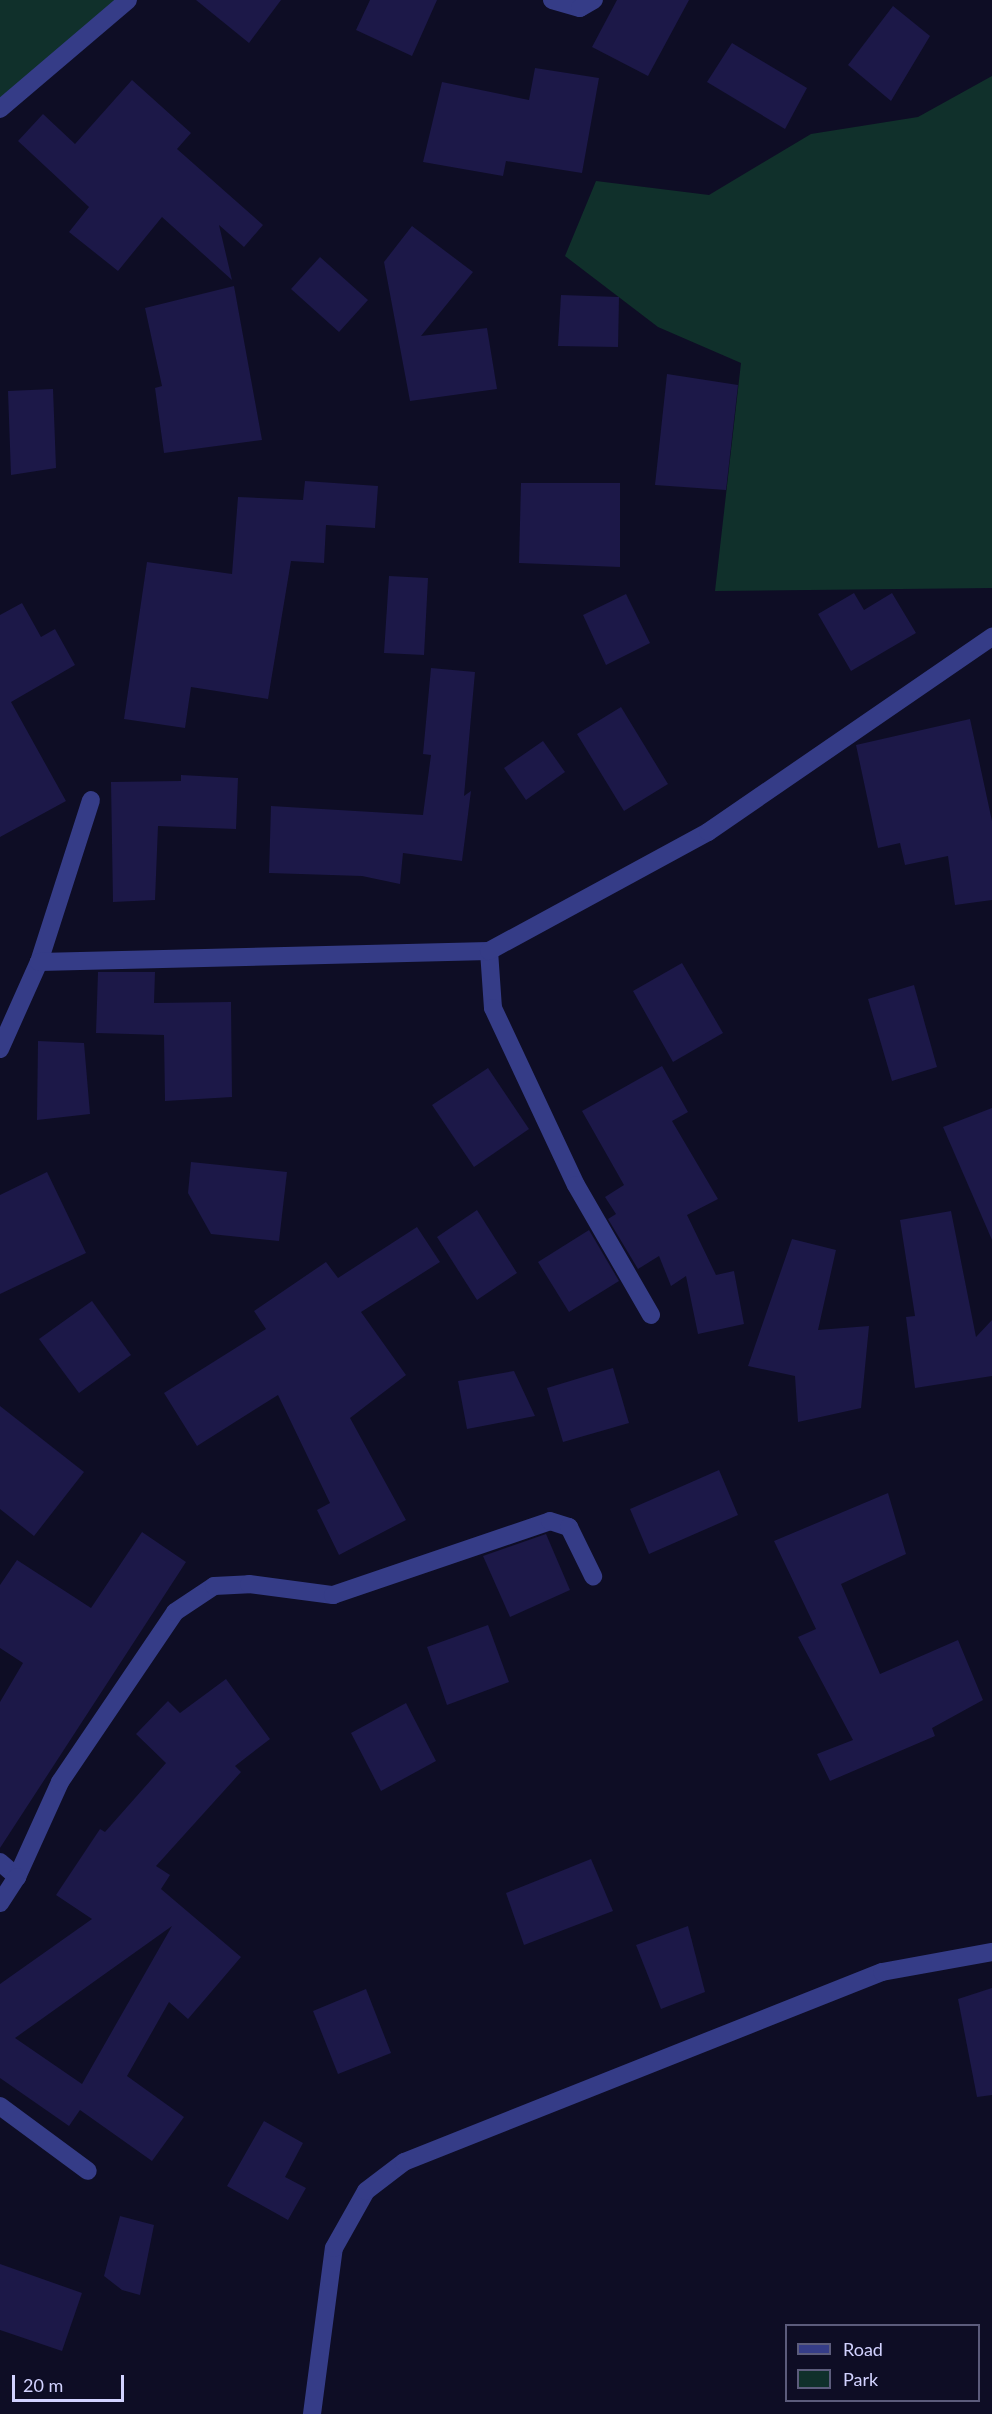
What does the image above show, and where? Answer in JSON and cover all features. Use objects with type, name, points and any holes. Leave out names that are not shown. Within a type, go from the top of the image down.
[{"type":"street","points":[[0,109],[128,0]]},
{"type":"street","points":[[552,0],[580,8],[594,0]]},
{"type":"street","points":[[39,962],[489,951],[708,832],[992,637]]},
{"type":"street","points":[[0,1049],[39,962],[91,800]]},
{"type":"street","points":[[489,951],[493,1008],[576,1185],[651,1315]]},
{"type":"street","points":[[0,1903],[18,1877],[60,1782],[169,1621],[214,1586],[249,1584],[333,1595],[550,1521],[569,1527],[593,1576]]},
{"type":"street","points":[[0,1862],[18,1877]]},
{"type":"street","points":[[312,2414],[334,2248],[366,2191],[404,2162],[882,1971],[992,1952]]},
{"type":"street","points":[[0,2106],[88,2171]]},
{"type":"green space","points":[[0,0],[120,0],[0,104]]},
{"type":"green space","points":[[992,76],[992,588],[715,591],[741,363],[658,327],[565,256],[596,181],[709,195],[811,134],[918,117]]},
{"type":"building","points":[[196,0],[281,0],[249,43]]},
{"type":"building","points":[[370,0],[437,0],[412,56],[356,30]]},
{"type":"building","points":[[617,0],[689,0],[648,76],[592,47]]},
{"type":"building","points":[[893,6],[930,36],[891,101],[848,65]]},
{"type":"building","points":[[732,43],[807,88],[785,129],[707,82]]},
{"type":"building","points":[[535,68],[599,78],[582,173],[506,161],[503,176],[423,162],[442,82],[529,100]]},
{"type":"building","points":[[132,80],[191,133],[177,149],[263,225],[244,247],[219,225],[232,280],[162,217],[118,271],[69,232],[89,207],[18,141],[43,114],[75,144]]},
{"type":"building","points":[[412,226],[473,272],[421,336],[487,328],[497,389],[410,401],[384,262]]},
{"type":"building","points":[[320,257],[368,300],[339,332],[291,289]]},
{"type":"building","points":[[234,286],[262,440],[164,453],[155,388],[162,386],[145,308]]},
{"type":"building","points":[[561,295],[619,297],[618,347],[558,346]]},
{"type":"building","points":[[667,374],[738,385],[726,490],[655,485]]},
{"type":"building","points":[[53,389],[56,468],[11,475],[8,391]]},
{"type":"building","points":[[305,481],[378,486],[375,528],[326,525],[324,563],[291,561],[268,699],[191,687],[185,728],[124,719],[147,562],[232,574],[238,497],[303,500]]},
{"type":"building","points":[[521,483],[620,483],[620,567],[519,563]]},
{"type":"building","points":[[389,576],[428,578],[424,655],[384,653]]},
{"type":"building","points":[[854,593],[864,610],[892,593],[916,633],[851,671],[818,614]]},
{"type":"building","points":[[626,594],[650,643],[606,665],[583,615]]},
{"type":"building","points":[[22,603],[41,637],[55,629],[75,665],[11,702],[66,801],[0,837],[0,615]]},
{"type":"building","points":[[431,668],[475,672],[464,796],[471,791],[462,861],[403,853],[400,884],[362,876],[269,873],[271,806],[423,815],[431,755],[423,754]]},
{"type":"building","points":[[621,707],[668,784],[624,811],[577,734]]},
{"type":"building","points":[[970,719],[992,821],[992,900],[955,905],[948,856],[905,865],[900,843],[878,848],[856,745]]},
{"type":"building","points":[[543,741],[565,772],[526,800],[504,768]]},
{"type":"building","points":[[181,775],[238,778],[236,829],[158,826],[155,900],[113,902],[111,782],[181,781]]},
{"type":"building","points":[[682,963],[723,1033],[673,1062],[633,991]]},
{"type":"building","points":[[98,972],[155,972],[154,1003],[231,1002],[232,1097],[165,1101],[164,1035],[96,1033]]},
{"type":"building","points":[[914,985],[937,1067],[892,1081],[868,999]]},
{"type":"building","points":[[38,1041],[84,1043],[90,1114],[37,1120]]},
{"type":"building","points":[[662,1066],[688,1112],[672,1121],[718,1199],[687,1215],[716,1275],[734,1271],[744,1324],[698,1334],[686,1276],[671,1286],[659,1256],[638,1269],[608,1219],[616,1214],[605,1197],[624,1185],[582,1111]]},
{"type":"building","points":[[488,1068],[529,1129],[474,1167],[432,1105]]},
{"type":"building","points":[[992,1108],[992,1240],[943,1127]]},
{"type":"building","points":[[191,1162],[287,1172],[279,1241],[211,1234],[188,1193]]},
{"type":"building","points":[[47,1172],[86,1253],[0,1294],[0,1195]]},
{"type":"building","points":[[477,1210],[517,1273],[477,1300],[437,1237]]},
{"type":"building","points":[[951,1211],[976,1337],[992,1320],[992,1376],[915,1388],[906,1317],[915,1316],[900,1220]]},
{"type":"building","points":[[417,1227],[440,1262],[361,1312],[406,1375],[350,1418],[406,1520],[339,1555],[317,1510],[330,1503],[278,1395],[197,1446],[164,1393],[266,1329],[254,1311],[326,1262],[338,1278]]},
{"type":"building","points":[[589,1230],[619,1281],[569,1312],[538,1262]]},
{"type":"building","points":[[792,1239],[836,1250],[818,1330],[869,1326],[861,1408],[798,1422],[795,1376],[748,1366]]},
{"type":"building","points":[[92,1301],[131,1355],[79,1393],[39,1339]]},
{"type":"building","points":[[613,1368],[629,1423],[563,1442],[547,1388]]},
{"type":"building","points":[[514,1371],[535,1416],[467,1429],[458,1381]]},
{"type":"building","points":[[0,1406],[84,1472],[34,1536],[0,1509]]},
{"type":"building","points":[[719,1470],[738,1515],[649,1554],[630,1509]]},
{"type":"building","points":[[888,1493],[906,1554],[841,1584],[880,1674],[958,1640],[983,1700],[932,1728],[935,1736],[830,1781],[817,1754],[853,1740],[798,1637],[816,1629],[774,1541]]},
{"type":"building","points":[[142,1532],[186,1562],[0,1848],[0,1702],[23,1663],[0,1648],[0,1585],[17,1560],[91,1608]]},
{"type":"building","points":[[546,1534],[570,1590],[510,1617],[483,1556]]},
{"type":"building","points":[[488,1625],[509,1682],[447,1705],[427,1647]]},
{"type":"building","points":[[226,1679],[270,1739],[235,1766],[241,1772],[156,1866],[170,1875],[161,1889],[241,1957],[188,2019],[169,2002],[127,2076],[184,2117],[152,2161],[80,2110],[69,2126],[0,2078],[0,1984],[92,1919],[56,1895],[100,1829],[105,1832],[166,1763],[136,1734],[168,1701],[180,1713]],"holes":[[[172,1926],[82,2084],[15,2038]]]},
{"type":"building","points":[[406,1703],[436,1761],[381,1791],[351,1733]]},
{"type":"building","points":[[591,1859],[613,1911],[524,1945],[506,1893]]},
{"type":"building","points":[[688,1926],[705,1992],[661,2009],[636,1945]]},
{"type":"building","points":[[992,1988],[992,2095],[977,2097],[958,1999]]},
{"type":"building","points":[[366,1989],[391,2053],[338,2074],[313,2011]]},
{"type":"building","points":[[264,2121],[303,2143],[285,2177],[306,2188],[288,2220],[227,2186]]},
{"type":"building","points":[[120,2216],[154,2225],[140,2295],[122,2290],[104,2276]]},
{"type":"building","points":[[0,2264],[82,2293],[62,2351],[0,2330]]}]
